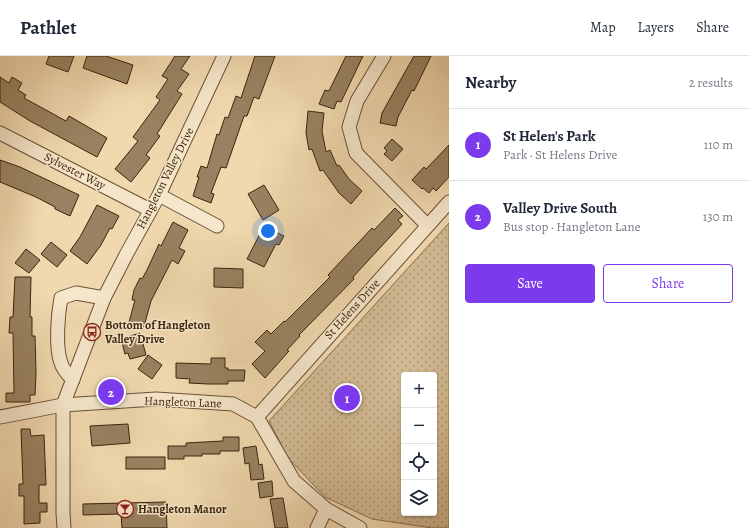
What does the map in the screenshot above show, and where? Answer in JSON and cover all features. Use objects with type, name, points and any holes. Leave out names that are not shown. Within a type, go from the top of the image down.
[{"type":"street","name":"Hangleton Valley Drive","points":[[64,528],[62,513],[63,405],[104,298],[159,195],[224,56]]},
{"type":"street","points":[[384,56],[357,101],[349,127],[356,153],[427,225]]},
{"type":"street","name":"Sylvester Way","points":[[0,133],[150,210]]},
{"type":"street","points":[[159,195],[217,226]]},
{"type":"street","name":"St Helens Drive","points":[[256,417],[449,202]]},
{"type":"street","points":[[73,380],[65,372],[60,362],[57,316],[61,298],[76,293],[104,298]]},
{"type":"street","name":"Hangleton Lane","points":[[0,417],[63,405],[156,399],[233,404],[256,417],[294,481],[326,509],[360,528]]},
{"type":"street","points":[[317,528],[326,509]]},
{"type":"shaded area","points":[[449,223],[449,528],[432,528],[372,519],[325,497],[288,458],[269,421]]},
{"type":"building","points":[[49,56],[74,56],[68,72],[46,64]]},
{"type":"building","points":[[87,56],[106,56],[133,65],[127,84],[83,68]]},
{"type":"building","points":[[175,56],[190,56],[181,69],[189,74],[177,91],[182,94],[157,134],[160,136],[146,155],[150,158],[131,182],[115,169],[138,141],[133,137],[160,100],[156,97],[168,79],[162,76]]},
{"type":"building","points":[[255,56],[275,56],[259,99],[254,97],[247,116],[244,116],[226,168],[221,167],[211,193],[214,194],[211,203],[193,196],[199,177],[197,177],[201,166],[207,168],[217,134],[219,135],[225,117],[228,118],[236,96],[241,98]]},
{"type":"building","points":[[346,56],[363,56],[341,102],[337,101],[334,109],[319,104],[325,90],[329,91]]},
{"type":"building","points":[[414,56],[431,56],[414,91],[412,90],[398,117],[396,126],[380,123],[382,113]]},
{"type":"building","points":[[0,77],[9,83],[12,77],[22,83],[18,90],[26,95],[24,98],[66,121],[69,116],[107,138],[97,157],[30,121],[0,102]]},
{"type":"building","points":[[308,111],[324,113],[322,131],[326,152],[330,150],[337,166],[339,165],[349,179],[362,191],[351,204],[339,193],[323,170],[320,171],[312,149],[309,150],[306,133]]},
{"type":"building","points":[[392,139],[403,149],[392,161],[384,154],[387,151],[384,148]]},
{"type":"building","points":[[449,145],[449,177],[436,191],[433,188],[429,193],[412,180],[424,167],[426,169]]},
{"type":"building","points":[[0,160],[20,167],[79,195],[70,216],[55,209],[55,207],[36,197],[0,182]]},
{"type":"building","points":[[264,185],[279,210],[263,220],[248,194]]},
{"type":"building","points":[[97,205],[119,216],[112,229],[110,228],[101,245],[87,264],[70,251],[80,237]]},
{"type":"building","points":[[395,208],[403,216],[398,220],[402,224],[353,277],[354,279],[299,335],[300,336],[287,350],[289,351],[265,378],[252,364],[265,351],[255,342],[267,330],[271,334],[284,321],[285,322],[330,277],[328,275],[372,228],[374,230]]},
{"type":"building","points":[[173,222],[188,230],[179,248],[185,251],[178,264],[172,260],[151,301],[143,330],[128,326],[135,300],[132,300],[134,290],[140,278],[142,279],[147,270],[159,244],[161,246]]},
{"type":"building","points":[[264,226],[284,236],[279,245],[276,244],[264,267],[247,259]]},
{"type":"building","points":[[51,242],[67,255],[57,267],[41,254]]},
{"type":"building","points":[[26,249],[40,260],[29,273],[15,263]]},
{"type":"building","points":[[214,268],[243,269],[243,288],[214,287]]},
{"type":"building","points":[[15,277],[31,277],[30,317],[32,317],[32,336],[35,336],[36,373],[35,395],[30,395],[30,402],[6,402],[6,393],[14,393],[13,333],[9,333],[10,317],[13,317]]},
{"type":"building","points":[[140,333],[146,355],[130,359],[128,353],[125,354],[121,339]]},
{"type":"building","points":[[148,355],[162,365],[152,379],[138,369]]},
{"type":"building","points":[[211,358],[225,358],[225,368],[228,368],[228,370],[245,370],[244,381],[228,381],[228,384],[208,384],[189,383],[190,379],[176,378],[176,363],[211,364]]},
{"type":"building","points":[[128,424],[130,443],[92,446],[90,426]]},
{"type":"building","points":[[21,429],[30,429],[31,436],[44,435],[46,485],[39,485],[39,503],[47,503],[47,512],[40,512],[40,523],[24,524],[24,496],[19,496],[19,484],[23,484]]},
{"type":"building","points":[[223,437],[239,437],[239,451],[220,451],[220,454],[202,454],[202,456],[184,456],[184,459],[168,459],[168,446],[186,446],[186,443],[223,441]]},
{"type":"building","points":[[256,446],[259,465],[262,464],[264,479],[251,480],[249,463],[245,464],[243,448]]},
{"type":"building","points":[[126,457],[165,457],[165,469],[126,469]]},
{"type":"building","points":[[272,481],[273,496],[260,498],[258,483]]},
{"type":"building","points":[[283,498],[288,528],[275,528],[270,499]]},
{"type":"building","name":"Hangleton Manor","points":[[166,502],[167,528],[122,528],[121,514],[83,515],[83,504]]},
{"type":"place","name":"Bottom of Hangleton Valley Drive","points":[[92,332]]},
{"type":"place","name":"Valley Drive South","points":[[111,392]]},
{"type":"place","name":"St Helen's Park","points":[[347,398]]},
{"type":"place","name":"Hangleton Manor","points":[[125,509]]}]
